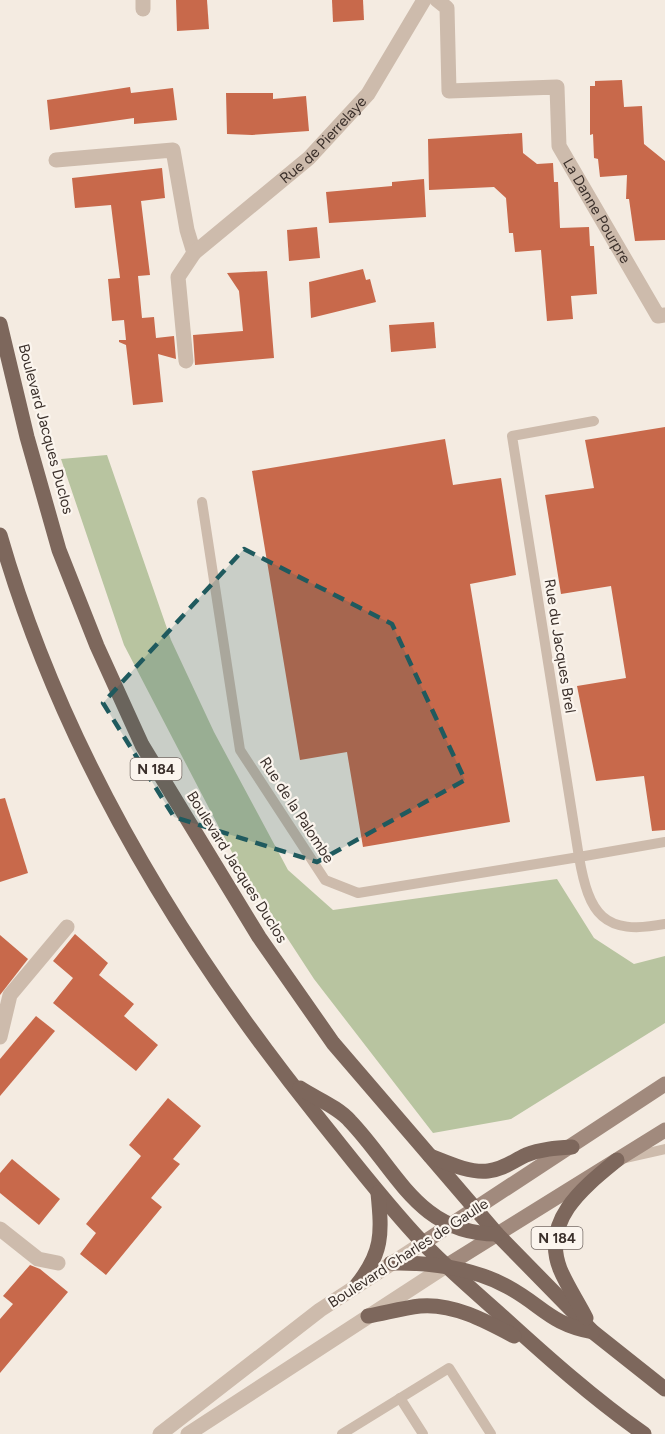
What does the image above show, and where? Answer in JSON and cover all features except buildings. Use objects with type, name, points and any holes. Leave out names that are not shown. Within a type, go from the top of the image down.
[{"type":"main road","name":"Boulevard Jacques Duclos","points":[[0,324],[27,437],[59,550],[97,646],[142,745],[259,937],[333,1043],[475,1209]]},
{"type":"main road","name":"N 184","points":[[0,535],[15,586],[56,688],[97,780],[131,846],[224,993],[289,1082],[378,1193],[423,1243],[536,1347],[644,1434]]},
{"type":"main road","points":[[289,1082],[349,1119],[404,1187],[448,1226],[478,1234],[497,1234]]},
{"type":"main road","name":"Boulevard Charles de Gaulle","points":[[423,1243],[665,1084]]},
{"type":"main road","name":"Boulevard Charles de Gaulle","points":[[446,1266],[665,1130]]},
{"type":"main road","points":[[427,1155],[460,1167],[487,1171],[507,1167],[525,1155],[544,1149],[572,1147]]},
{"type":"main road","name":"N 184","points":[[593,1332],[560,1269],[556,1251],[557,1233],[564,1210],[584,1187],[617,1160]]},
{"type":"main road","points":[[356,1286],[371,1268],[380,1246],[378,1193]]},
{"type":"main road","name":"N 184","points":[[475,1209],[593,1332],[665,1389]]},
{"type":"main road","points":[[391,1263],[446,1266]]},
{"type":"main road","name":"N 184","points":[[446,1266],[506,1286],[545,1314],[569,1327],[593,1332]]},
{"type":"main road","points":[[368,1316],[421,1306],[446,1309],[486,1321],[536,1347]]},
{"type":"street","name":"Rue de Pierrelaye","points":[[186,361],[178,277],[194,253],[309,158],[361,102],[424,0]]},
{"type":"street","name":"La Danne Pourpre","points":[[437,0],[447,8],[449,91],[557,87],[559,146],[661,315]]},
{"type":"street","points":[[56,160],[173,150],[187,230],[194,253]]},
{"type":"street","points":[[0,1037],[10,995],[67,927]]},
{"type":"street","points":[[0,1229],[38,1259],[58,1263]]},
{"type":"street","name":"Boulevard Charles de Gaulle","points":[[160,1434],[320,1310],[423,1243]]},
{"type":"street","name":"Boulevard Charles de Gaulle","points":[[188,1434],[446,1266]]},
{"type":"lane","name":"Rue du Jacques Brel","points":[[579,857],[512,436],[594,421]]},
{"type":"lane","name":"Rue de la Palombe","points":[[202,502],[240,750],[325,880],[358,893],[579,857]]},
{"type":"lane","points":[[665,842],[579,857],[585,889],[591,904],[600,915],[617,924],[638,929],[665,924]]},
{"type":"lane","points":[[617,1160],[665,1149]]},
{"type":"lane","points":[[343,1434],[449,1368],[491,1434]]},
{"type":"lane","points":[[400,1398],[423,1434]]},
{"type":"highlighted area","points":[[244,549],[392,624],[465,780],[317,862],[174,817],[103,703]]},
{"type":"green space","points":[[107,455],[171,640],[214,732],[288,870],[333,910],[557,879],[594,938],[634,964],[665,956],[665,1023],[511,1119],[433,1133],[314,979],[235,858],[124,645],[61,459]]}]
